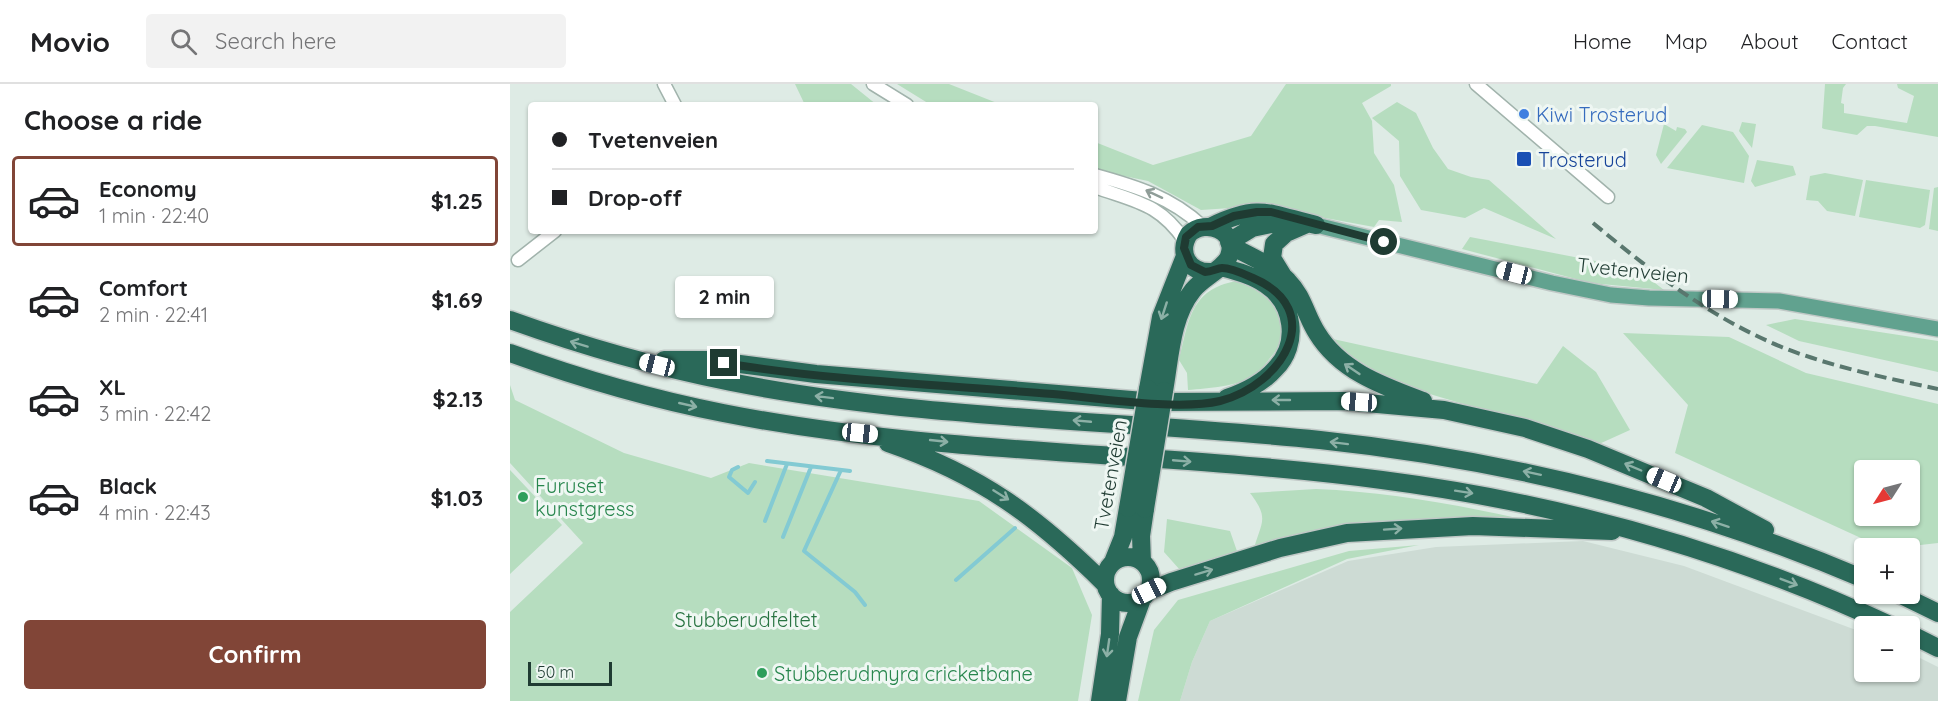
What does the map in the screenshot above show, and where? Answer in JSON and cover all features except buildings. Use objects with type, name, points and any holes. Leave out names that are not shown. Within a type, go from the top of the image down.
[{"type":"highway","name":"Tvetenveien","points":[[1113,562],[1137,508],[1156,390],[1161,317],[1191,231],[1234,216],[1257,212],[1271,212],[1306,223]]},
{"type":"highway","name":"Tvetenveien","points":[[1156,390],[1179,312],[1192,291],[1229,257],[1229,243],[1252,228],[1306,223]]},
{"type":"highway","points":[[1221,401],[1260,382],[1282,362],[1291,331],[1289,315],[1271,251],[1276,240],[1306,223]]},
{"type":"highway","points":[[1207,226],[1225,235],[1229,243],[1278,280],[1329,350],[1361,375],[1444,410]]},
{"type":"highway","points":[[1185,249],[1195,269],[1278,280]]},
{"type":"highway","points":[[510,320],[636,360],[734,383],[820,396],[955,410],[1318,440],[1433,455],[1606,490],[1702,518],[1854,575]]},
{"type":"highway","points":[[510,353],[583,378],[688,405],[780,423],[860,433],[1382,480],[1516,501],[1642,532],[1758,570],[1868,616]]},
{"type":"highway","points":[[636,360],[709,360],[796,372],[1133,401],[1187,404],[1221,401],[1344,401],[1444,410],[1541,433],[1614,459],[1706,498],[1814,558]]},
{"type":"highway","points":[[860,433],[950,467],[1017,506],[1061,540],[1122,603],[1280,548],[1347,533],[1473,526],[1642,532]]},
{"type":"highway","name":"Tvetenveien","points":[[1137,508],[1142,562]]},
{"type":"highway","points":[[1100,701],[1110,634],[1107,570],[1113,562],[1131,557],[1142,562],[1151,575],[1146,595],[1128,637],[1117,701]]},
{"type":"highway","points":[[1920,604],[1938,613]]},
{"type":"highway","points":[[1920,639],[1938,648]]},
{"type":"main road","name":"Tvetenveien","points":[[1306,223],[1602,293],[1649,298],[1779,301],[1938,328]]},
{"type":"street","points":[[664,84],[673,102]]},
{"type":"street","points":[[873,84],[902,102]]},
{"type":"street","points":[[1476,84],[1608,197]]},
{"type":"street","points":[[1098,176],[1152,192],[1207,226]]},
{"type":"street","points":[[1098,188],[1159,211],[1173,224],[1185,249]]},
{"type":"street","points":[[518,260],[551,234]]},
{"type":"shaded area","points":[[1583,541],[1684,566],[1854,629],[1854,682],[1920,682],[1920,658],[1938,667],[1938,701],[1180,701],[1192,662],[1210,621],[1348,561],[1436,547]]},
{"type":"green space","points":[[795,84],[851,84],[873,102],[804,102]]},
{"type":"green space","points":[[897,84],[949,84],[994,102],[926,102]]},
{"type":"green space","points":[[1286,84],[1391,84],[1362,103],[1372,121],[1374,153],[1394,185],[1402,222],[1379,220],[1374,227],[1261,206],[1201,210],[1148,181],[1098,171],[1098,143],[1153,165],[1251,136]]},
{"type":"green space","points":[[1825,84],[1846,84],[1843,88],[1841,103],[1844,104],[1844,113],[1907,123],[1914,96],[1898,88],[1897,84],[1938,84],[1938,137],[1875,126],[1867,126],[1857,135],[1824,129],[1822,128]]},
{"type":"green space","points":[[1397,102],[1416,113],[1433,148],[1448,169],[1489,180],[1556,239],[1484,208],[1465,218],[1421,210],[1400,176],[1399,141],[1372,118]]},
{"type":"green space","points":[[1742,122],[1756,124],[1752,148],[1739,131]]},
{"type":"green space","points":[[1664,124],[1676,131],[1677,127],[1687,132],[1661,164],[1656,155]]},
{"type":"green space","points":[[1702,125],[1733,132],[1749,156],[1744,183],[1667,168]]},
{"type":"green space","points":[[1757,160],[1793,166],[1796,175],[1755,187],[1751,181]]},
{"type":"green space","points":[[1825,173],[1863,180],[1855,216],[1827,211],[1818,201],[1806,200],[1810,176]]},
{"type":"green space","points":[[1866,180],[1930,190],[1925,225],[1920,228],[1859,217]]},
{"type":"green space","points":[[1938,187],[1938,231],[1929,229],[1934,188]]},
{"type":"green space","points":[[1470,237],[1637,269],[1664,290],[1591,283],[1462,249]]},
{"type":"green space","points":[[1236,281],[1260,293],[1278,311],[1283,333],[1279,345],[1261,370],[1248,379],[1222,386],[1188,390],[1187,373],[1179,360],[1189,320],[1200,299],[1221,285]]},
{"type":"green space","points":[[1795,319],[1938,341],[1938,372],[1799,341],[1766,325]]},
{"type":"green space","points":[[1623,333],[1729,337],[1806,373],[1938,404],[1938,543],[1920,545],[1920,538],[1861,538],[1675,453],[1688,405]]},
{"type":"green space","points":[[1333,339],[1537,384],[1563,346],[1596,372],[1630,430],[1599,444],[1396,384],[1337,347]]},
{"type":"green space","name":"Stubberudfeltet","points":[[510,385],[515,400],[624,453],[711,478],[749,463],[979,501],[1072,568],[1092,615],[1078,701],[510,701],[510,612],[583,543],[510,463]]},
{"type":"green space","name":"Furuset kunstgress","points":[[510,470],[562,525],[510,574]]},
{"type":"green space","points":[[1316,489],[1372,493],[1428,501],[1539,523],[1377,526],[1253,552],[1261,528],[1262,516],[1250,493]]},
{"type":"green space","points":[[1167,519],[1230,531],[1238,554],[1180,570],[1164,552]]},
{"type":"green space","points":[[1419,545],[1347,559],[1210,621],[1192,662],[1180,701],[1138,701],[1154,630],[1178,600],[1349,551]]},
{"type":"waterway","points":[[767,461],[850,471]]},
{"type":"waterway","points":[[765,521],[787,464]]},
{"type":"waterway","points":[[738,467],[732,470],[729,477],[748,493],[755,482]]},
{"type":"waterway","points":[[783,537],[811,467]]},
{"type":"waterway","points":[[841,470],[804,551],[855,592],[865,605]]},
{"type":"waterway","points":[[956,580],[1015,528]]},
{"type":"railway","points":[[1593,223],[1707,309],[1758,336],[1821,361],[1938,389]]},
{"type":"place","name":"Kiwi Trosterud","points":[[1524,114]]},
{"type":"place","name":"Trosterud","points":[[1524,159]]},
{"type":"place","name":"Furuset kunstgress","points":[[523,497]]},
{"type":"place","name":"Stubberudmyra cricketbane","points":[[762,673]]},
{"type":"route","points":[[724,363],[816,374],[1111,399],[1187,404],[1221,401],[1249,388],[1277,368],[1286,354],[1291,323],[1280,298],[1268,285],[1221,267],[1211,272],[1195,269],[1187,261],[1184,248],[1186,237],[1191,231],[1246,213],[1271,212],[1294,220],[1384,242]]}]
